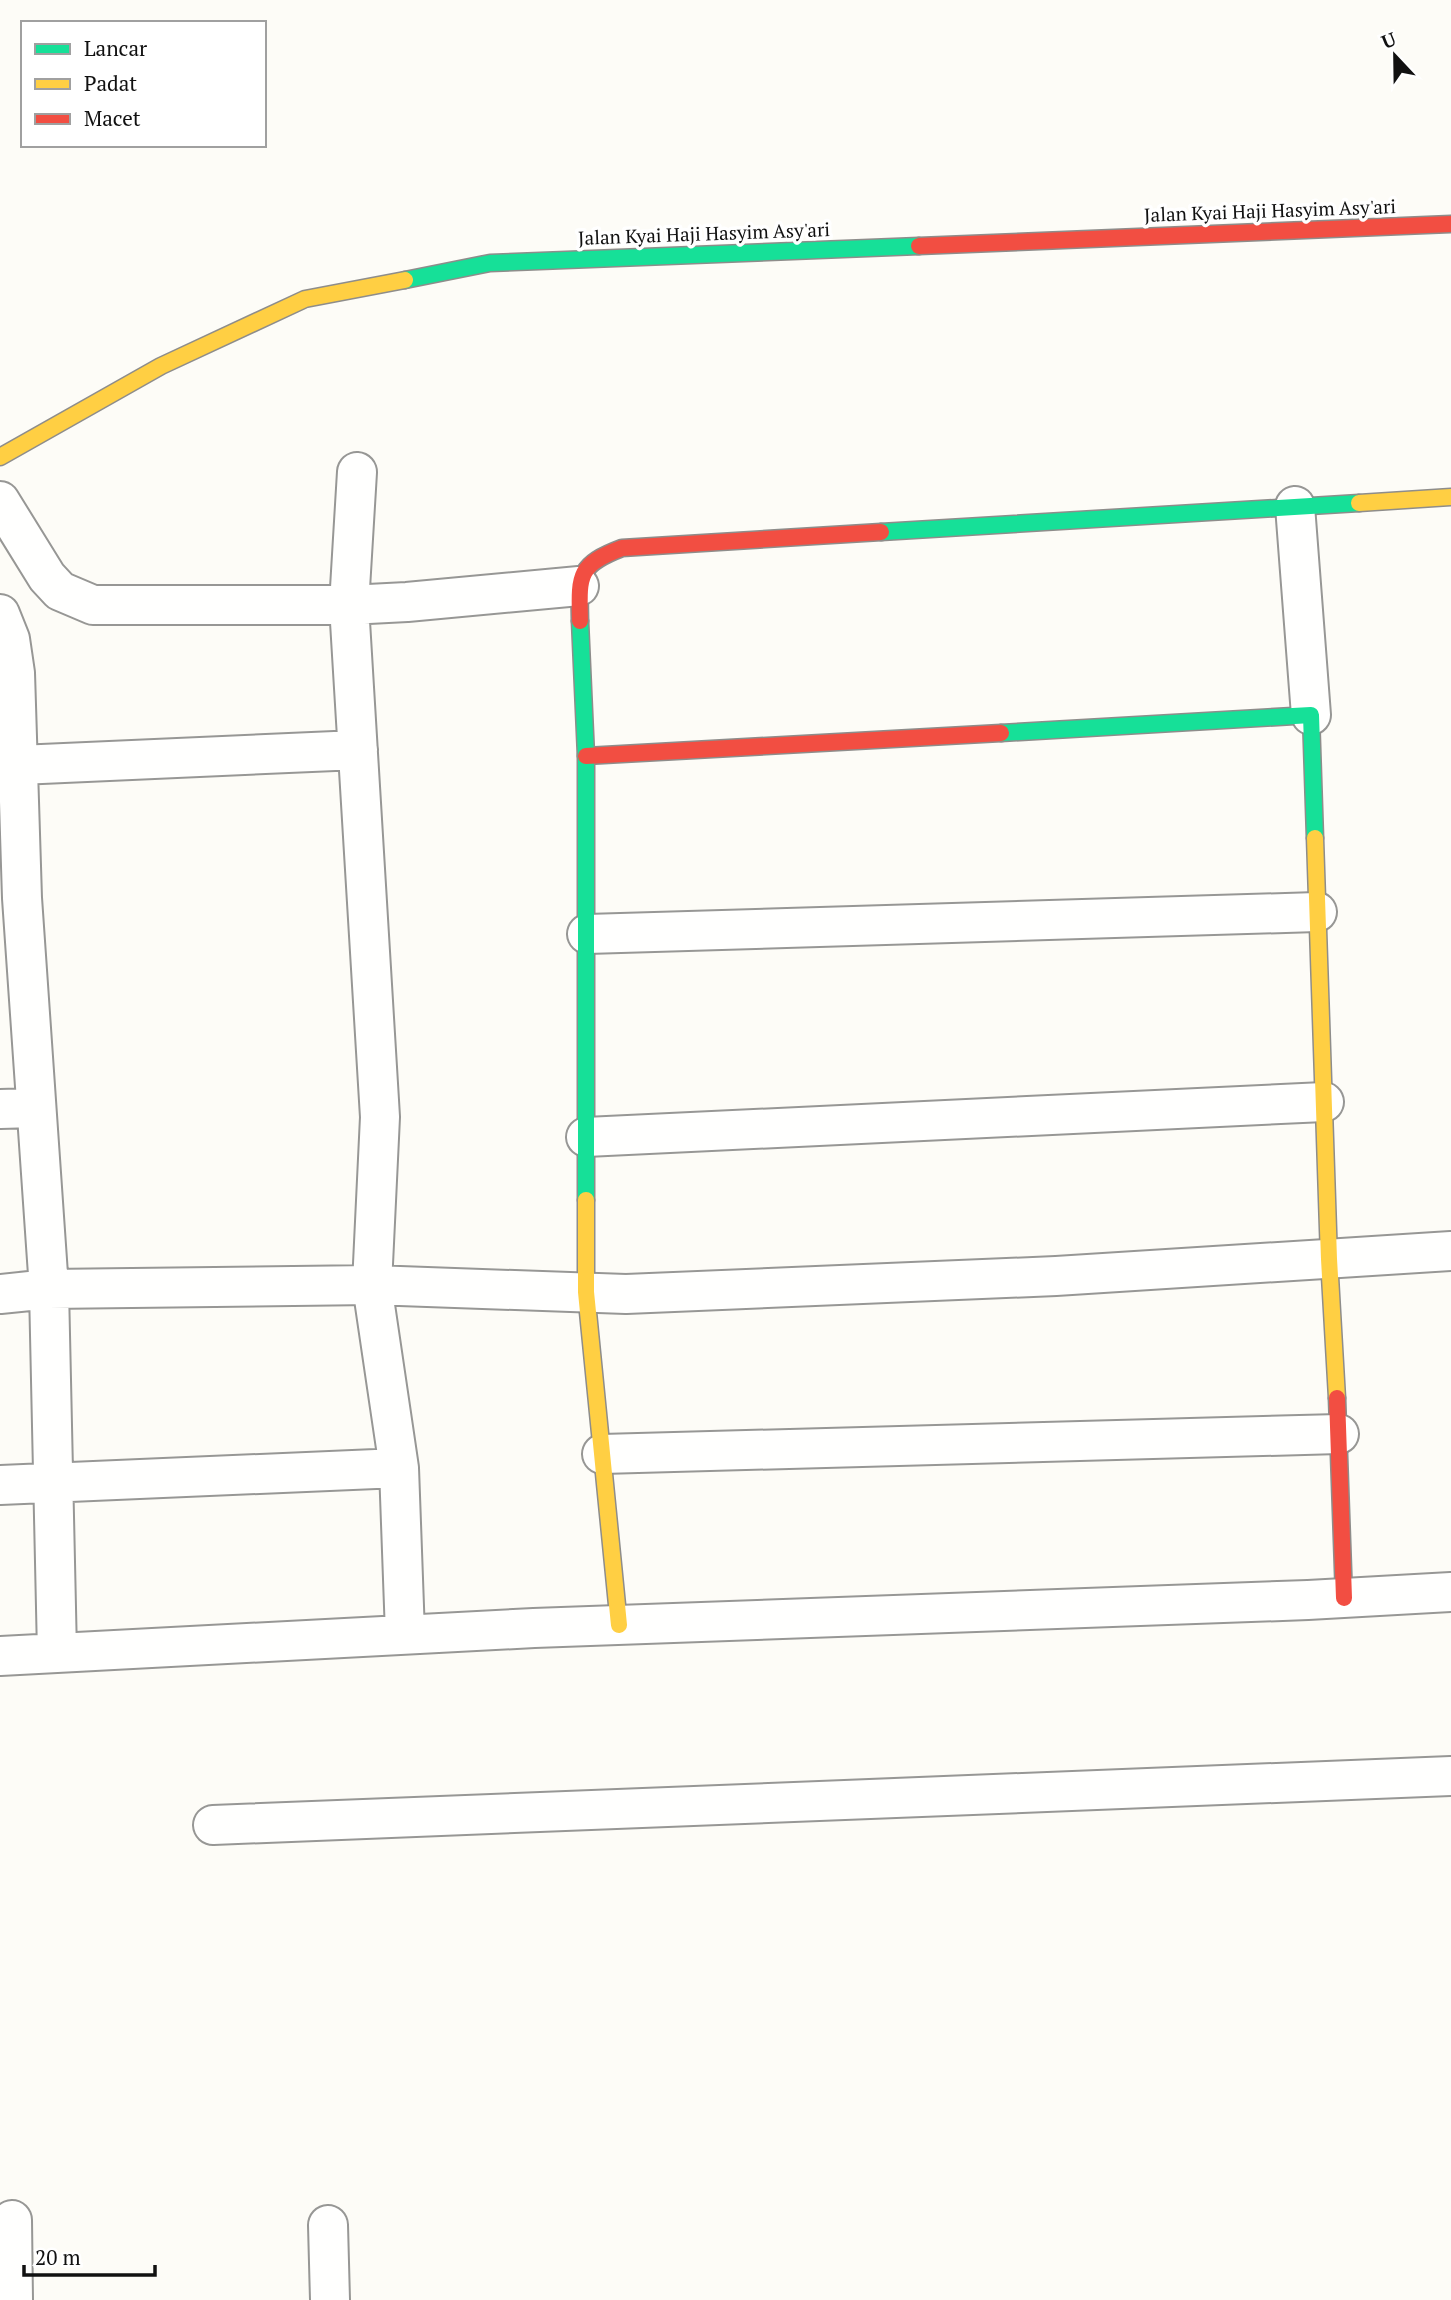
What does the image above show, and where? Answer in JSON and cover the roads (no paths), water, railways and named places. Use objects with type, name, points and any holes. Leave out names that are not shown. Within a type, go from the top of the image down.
[{"type":"main road","name":"Jalan Kyai Haji Hasyim Asy'ari","points":[[0,457],[160,366],[305,299],[490,263],[1451,224]]},
{"type":"main road","points":[[619,1625],[586,1292],[586,756],[579,586],[585,567],[601,556],[622,548],[1451,497]]},
{"type":"main road","points":[[586,756],[1311,715],[1329,1259],[1339,1434],[1344,1598]]},
{"type":"street","points":[[356,472],[349,605],[380,1117],[372,1285],[398,1468],[405,1634]]},
{"type":"street","points":[[0,501],[47,578],[60,590],[93,606],[349,605],[579,586]]},
{"type":"street","points":[[1295,506],[1311,715]]},
{"type":"street","points":[[0,608],[47,578]]},
{"type":"street","points":[[0,614],[10,639],[8,674],[19,765],[11,899],[18,1109],[49,1289],[57,1653]]},
{"type":"street","points":[[19,765],[358,750]]},
{"type":"street","points":[[587,934],[1317,912]]},
{"type":"street","points":[[586,1137],[1324,1102]]},
{"type":"street","points":[[0,1294],[49,1289],[372,1285],[626,1294],[1056,1276],[1451,1251]]},
{"type":"street","points":[[602,1454],[1339,1434]]},
{"type":"street","points":[[0,1485],[398,1468]]},
{"type":"street","points":[[0,1656],[405,1634],[1451,1592]]},
{"type":"street","points":[[213,1825],[1451,1776]]},
{"type":"street","points":[[12,2221],[13,2300]]},
{"type":"street","points":[[328,2225],[330,2300]]}]
